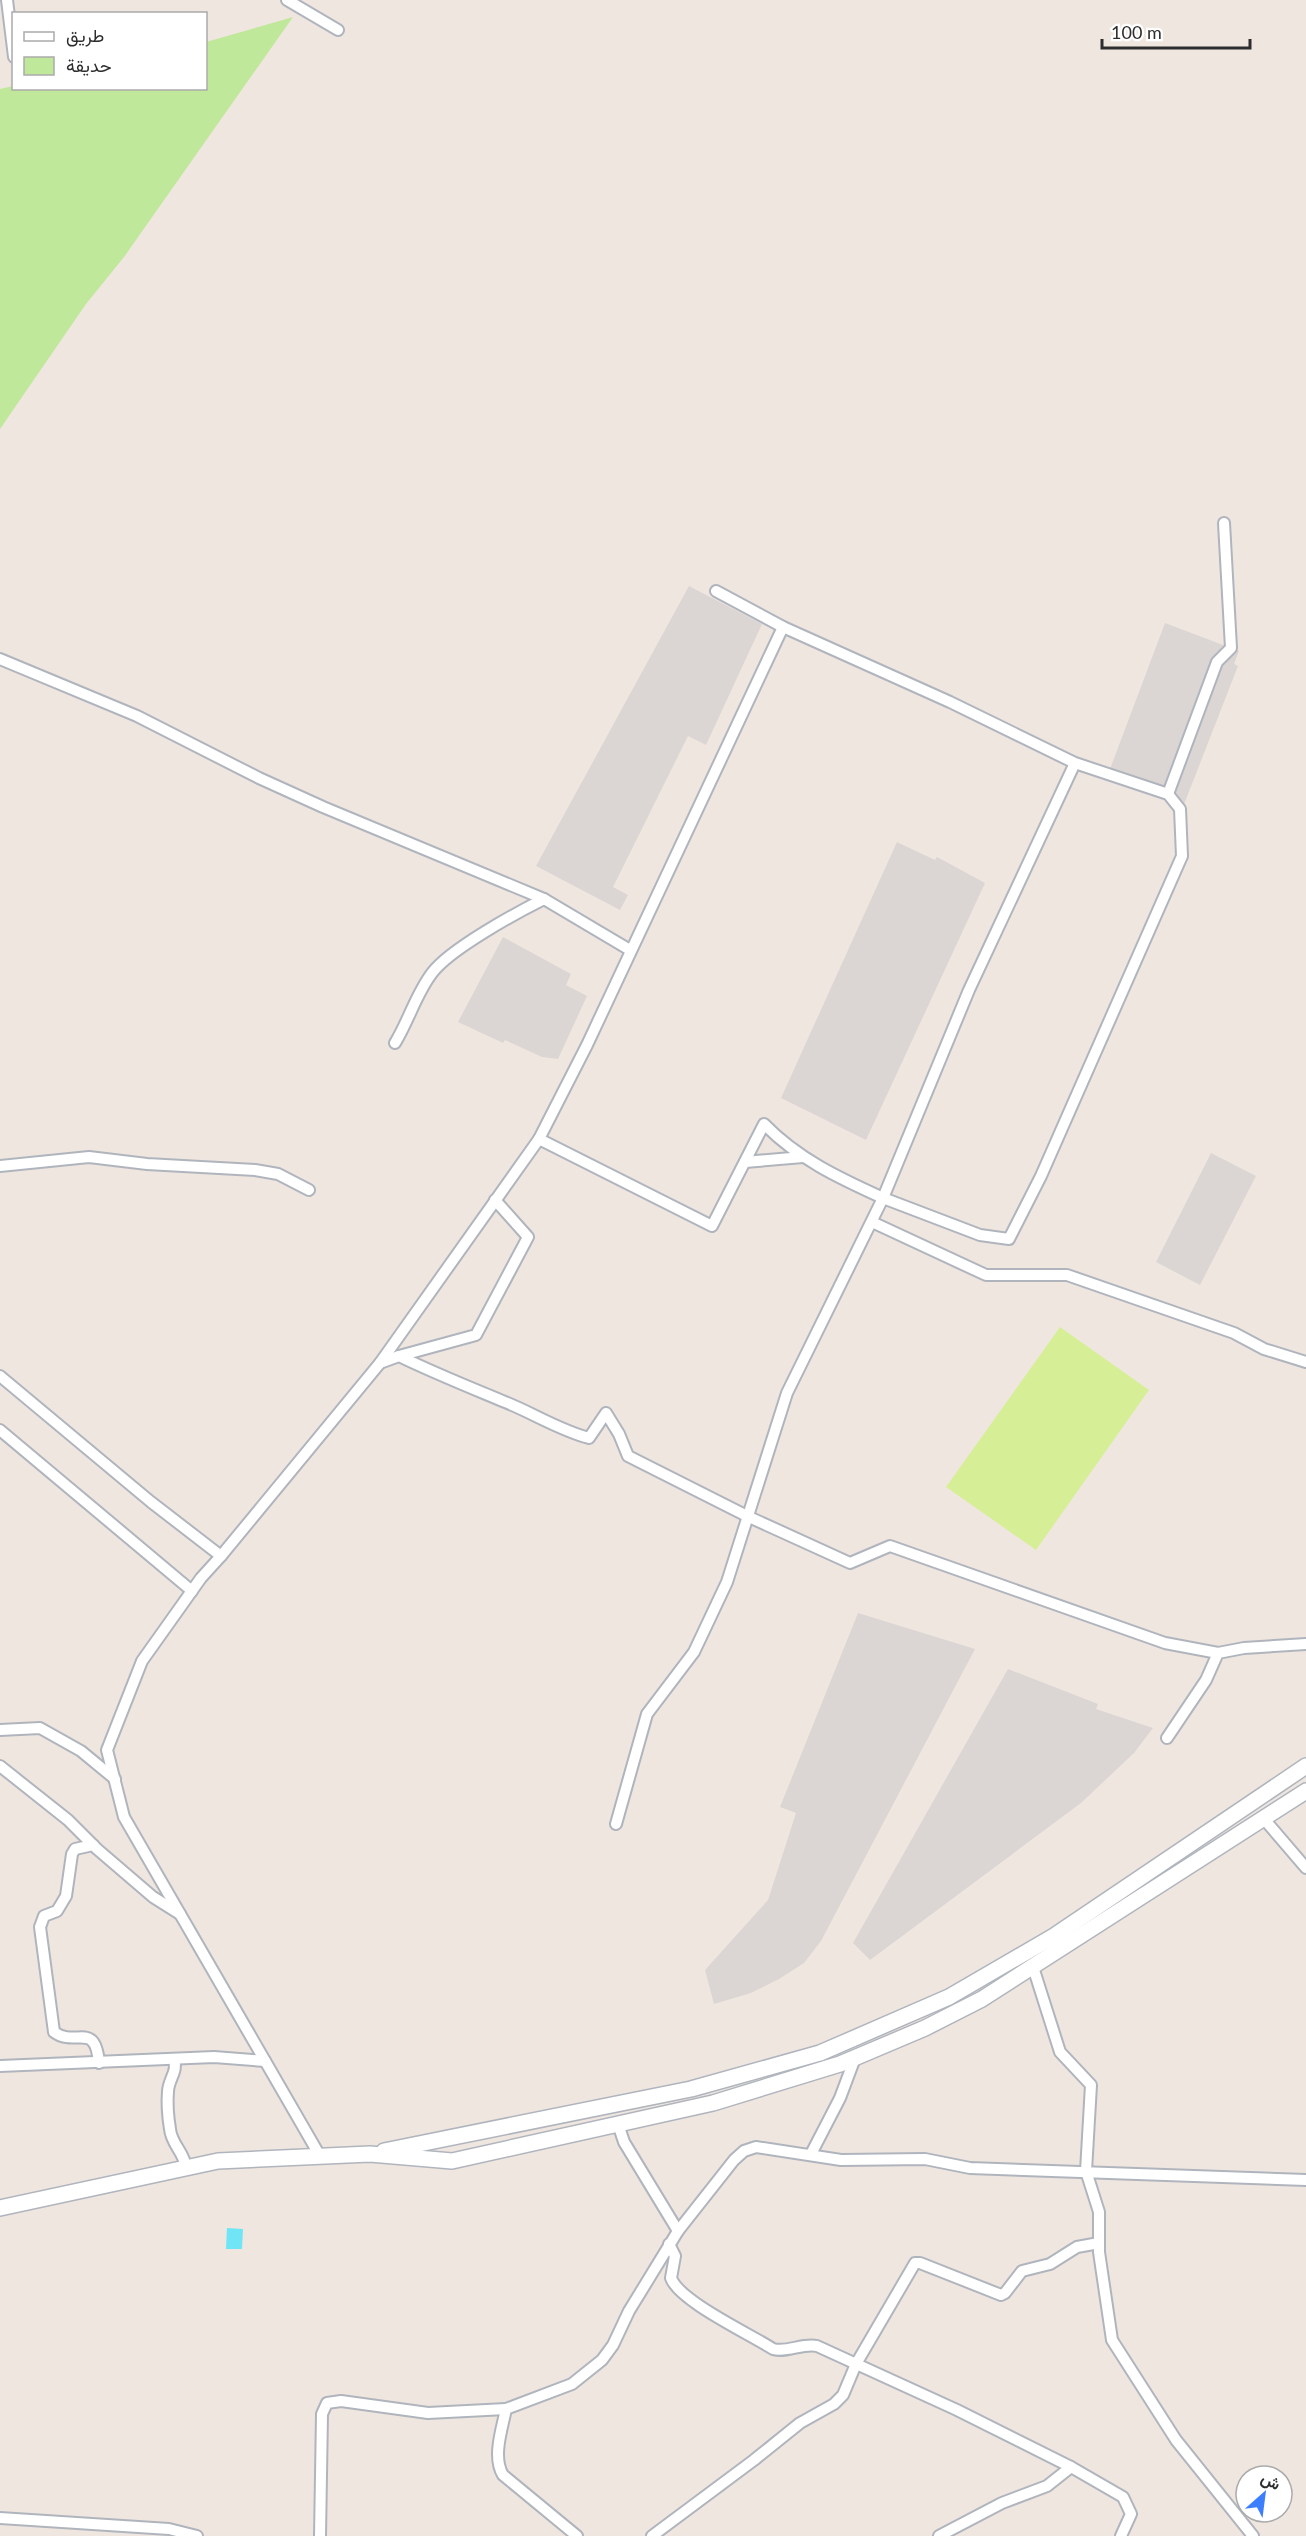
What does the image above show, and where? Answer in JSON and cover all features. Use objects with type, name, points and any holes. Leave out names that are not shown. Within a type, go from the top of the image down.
[{"type":"main road","points":[[369,2154],[691,2089],[820,2053],[949,1997],[1054,1936],[1306,1766]]},
{"type":"main road","points":[[0,2208],[218,2161],[369,2154],[452,2161],[713,2103],[855,2058],[925,2028],[982,1999],[1306,1791]]},
{"type":"main road","points":[[1238,1811],[1250,1829]]},
{"type":"street","points":[[7,0],[12,41]]},
{"type":"street","points":[[286,0],[338,30]]},
{"type":"street","points":[[1168,794],[1217,662],[1231,648],[1224,524]]},
{"type":"street","points":[[539,1139],[712,1226],[764,1124],[780,1140],[834,1176],[883,1198],[980,1235],[1009,1239],[1041,1176],[1182,856],[1180,809],[1168,794],[1075,763],[950,702],[783,627],[716,591]]},
{"type":"street","points":[[320,2156],[124,1817],[107,1750],[141,1661],[192,1591],[380,1364],[539,1139],[578,1064],[783,627]]},
{"type":"street","points":[[0,659],[137,716],[259,778],[323,807],[544,899],[630,950]]},
{"type":"street","points":[[616,1824],[647,1714],[694,1652],[727,1582],[787,1393],[883,1198],[969,990],[1075,763]]},
{"type":"street","points":[[395,1042],[433,972],[461,949],[515,914],[544,899]]},
{"type":"street","points":[[0,1166],[89,1157],[147,1164],[267,1172],[278,1174],[309,1190]]},
{"type":"street","points":[[745,1162],[803,1157]]},
{"type":"street","points":[[380,1364],[399,1356],[476,1335],[528,1237],[495,1200]]},
{"type":"street","points":[[872,1222],[986,1275],[1066,1275],[1234,1333],[1264,1349],[1306,1362]]},
{"type":"street","points":[[399,1356],[573,1434],[589,1438],[606,1413],[619,1434],[628,1456],[850,1563],[890,1546],[1165,1643],[1218,1653],[1244,1648],[1306,1644]]},
{"type":"street","points":[[0,1376],[151,1502],[221,1556]]},
{"type":"street","points":[[0,1430],[192,1591]]},
{"type":"street","points":[[1167,1738],[1206,1680],[1218,1653]]},
{"type":"street","points":[[0,1730],[40,1728],[81,1751],[115,1779]]},
{"type":"street","points":[[0,1766],[68,1820],[153,1897],[180,1915]]},
{"type":"street","points":[[1264,1819],[1306,1868]]},
{"type":"street","points":[[93,1845],[75,1849],[72,1854],[66,1896],[57,1911],[44,1916],[40,1927],[54,2032],[64,2037],[80,2037],[93,2041],[98,2047],[99,2062]]},
{"type":"street","points":[[1033,1968],[1060,2052],[1091,2085],[1086,2170],[1099,2212],[1099,2243],[1112,2340],[1176,2440],[1253,2536]]},
{"type":"street","points":[[0,2066],[213,2058],[265,2061]]},
{"type":"street","points":[[811,2154],[840,2098],[855,2058]]},
{"type":"street","points":[[174,2059],[176,2071],[168,2094],[171,2139],[184,2157],[186,2168]]},
{"type":"street","points":[[618,2124],[624,2142],[678,2231]]},
{"type":"street","points":[[320,2536],[322,2414],[327,2403],[341,2401],[429,2413],[506,2409],[572,2384],[602,2360],[613,2345],[629,2311],[669,2244],[714,2182],[744,2151],[756,2147],[842,2160],[925,2159],[970,2168],[1086,2170],[1306,2180]]},
{"type":"street","points":[[652,2536],[800,2423],[834,2404],[848,2387],[856,2364],[915,2263],[1001,2295],[1022,2271],[1050,2264],[1077,2247],[1099,2243]]},
{"type":"street","points":[[669,2244],[675,2256],[673,2282],[693,2302],[773,2349],[780,2351],[802,2345],[817,2346],[957,2410],[1071,2467],[1123,2497],[1131,2514],[1122,2536]]},
{"type":"street","points":[[506,2409],[499,2447],[499,2469],[503,2475],[577,2536]]},
{"type":"street","points":[[939,2536],[1002,2504],[1047,2486],[1071,2467]]},
{"type":"street","points":[[0,2518],[197,2536]]},
{"type":"green space","points":[[293,17],[124,257],[86,304],[0,429],[0,89],[12,86],[12,90],[207,90],[207,42]]},
{"type":"green space","points":[[1060,1327],[1149,1390],[1036,1550],[946,1487]]},
{"type":"shaded area","points":[[689,586],[762,624],[706,745],[688,736],[613,887],[628,895],[620,910],[536,866]]},
{"type":"shaded area","points":[[1165,623],[1239,651],[1234,664],[1238,666],[1183,807],[1107,777]]},
{"type":"shaded area","points":[[897,842],[935,860],[937,857],[985,883],[866,1140],[781,1098]]},
{"type":"shaded area","points":[[503,937],[571,974],[566,985],[587,996],[558,1059],[542,1057],[505,1040],[503,1043],[458,1022]]},
{"type":"shaded area","points":[[1211,1153],[1256,1176],[1200,1285],[1156,1262]]},
{"type":"shaded area","points":[[858,1613],[975,1649],[821,1941],[804,1963],[779,1979],[751,1993],[714,2004],[705,1970],[768,1900],[796,1813],[780,1807]]},
{"type":"shaded area","points":[[1008,1669],[1098,1704],[1096,1709],[1153,1728],[1134,1753],[1081,1803],[870,1960],[853,1943]]},
{"type":"water","points":[[227,2228],[243,2229],[242,2249],[226,2249]]}]
